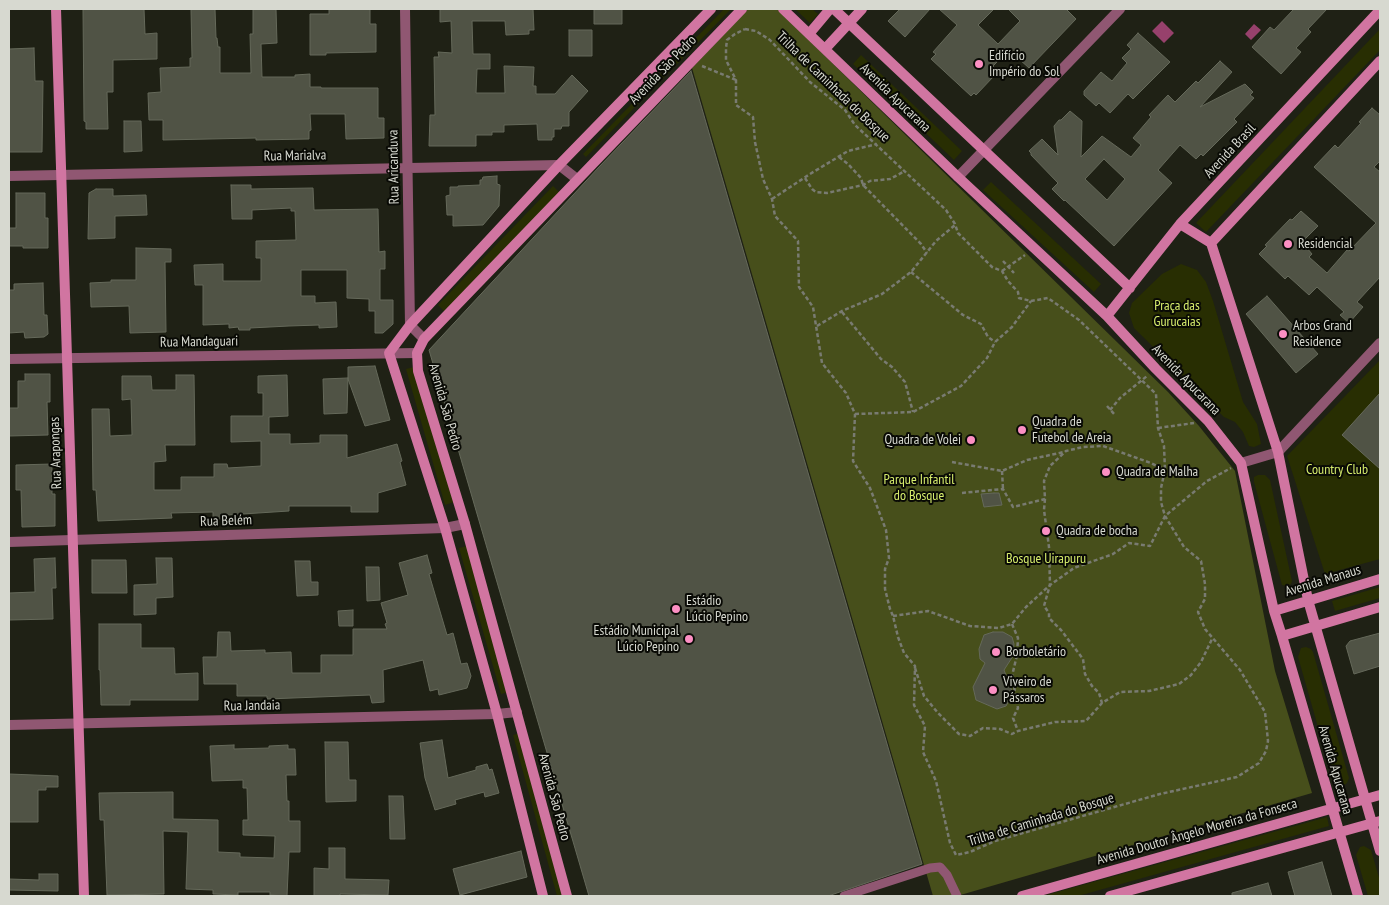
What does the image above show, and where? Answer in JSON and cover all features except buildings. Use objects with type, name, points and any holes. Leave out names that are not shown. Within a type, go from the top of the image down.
[{"type":"street","name":"Rua Arapongas","points":[[56,9],[84,896]]},
{"type":"street","name":"Rua Aricanduva","points":[[405,9],[410,325]]},
{"type":"street","name":"Avenida São Pedro","points":[[389,353],[410,325],[559,165],[711,9]]},
{"type":"street","name":"Avenida São Pedro","points":[[567,896],[465,524],[418,371],[417,353],[424,339],[742,9]]},
{"type":"street","name":"Avenida Apucarana","points":[[783,9],[958,177],[1107,316],[1208,421],[1241,463],[1274,611],[1358,896]]},
{"type":"street","points":[[809,34],[830,9]]},
{"type":"street","name":"Avenida Apucarana","points":[[834,9],[1130,288]]},
{"type":"street","points":[[825,49],[862,9]]},
{"type":"street","points":[[958,177],[1120,9]]},
{"type":"street","name":"Avenida Brasil","points":[[1107,316],[1180,224],[1380,10]]},
{"type":"street","points":[[1180,224],[1211,243],[1380,61]]},
{"type":"street","name":"Rua Marialva","points":[[9,176],[559,165]]},
{"type":"street","points":[[559,165],[577,179]]},
{"type":"street","name":"Avenida Apucarana","points":[[1211,243],[1278,452],[1308,600],[1364,799],[1376,822],[1380,851]]},
{"type":"street","points":[[428,307],[432,316],[443,319]]},
{"type":"street","points":[[410,325],[424,339]]},
{"type":"street","points":[[1241,463],[1278,452],[1380,343]]},
{"type":"street","points":[[389,353],[445,528],[497,714],[543,896]]},
{"type":"street","name":"Rua Mandaguari","points":[[9,359],[417,353]]},
{"type":"street","name":"Rua Belém","points":[[9,542],[445,528],[465,524]]},
{"type":"street","name":"Avenida Manaus","points":[[1274,611],[1380,579]]},
{"type":"street","points":[[1282,636],[1380,607]]},
{"type":"street","name":"Rua Jandaia","points":[[9,725],[517,712]]},
{"type":"street","name":"Avenida Doutor Ângelo Moreira da Fonseca","points":[[1022,896],[1380,795]]},
{"type":"street","points":[[1110,896],[1376,822]]},
{"type":"lane","points":[[844,896],[930,868],[940,867],[947,875],[957,896]]},
{"type":"path","name":"Trilha de Caminhada do Bosque","points":[[746,29],[770,40],[810,82],[845,110],[854,125],[906,170],[946,210],[955,224],[958,233],[992,267],[1002,271],[1018,292],[1019,298],[1030,301],[1048,298],[1079,320],[1156,394],[1158,428],[1164,446],[1165,470],[1161,488],[1161,502],[1165,516],[1184,547],[1200,561],[1205,598],[1198,612],[1204,629],[1240,670],[1265,712],[1268,740],[1266,751],[1259,763],[1238,776],[1160,794],[956,855],[950,842],[936,781],[923,752],[924,726],[914,705],[915,666],[904,654],[885,589],[885,569],[889,558],[886,530],[870,488],[853,461],[855,414],[846,393],[822,363],[813,307],[799,287],[798,241],[775,216],[772,199],[763,179],[755,142],[753,117],[736,105],[736,80],[726,60],[728,40],[746,29]]},
{"type":"path","points":[[696,63],[736,80]]},
{"type":"path","points":[[772,199],[848,151],[877,144]]},
{"type":"path","points":[[839,157],[861,178],[864,185],[921,244],[927,253]]},
{"type":"path","points":[[805,178],[812,190],[827,193],[864,185],[870,181],[890,179],[906,170]]},
{"type":"path","points":[[817,326],[842,311],[882,294],[911,272],[936,241],[955,224]]},
{"type":"path","points":[[1002,271],[1034,248]]},
{"type":"path","points":[[1004,261],[1014,273]]},
{"type":"path","points":[[911,272],[963,315],[981,324],[988,337],[995,342]]},
{"type":"path","points":[[855,414],[913,412],[960,386],[987,358],[995,342],[1012,326],[1030,301]]},
{"type":"path","points":[[842,311],[881,359],[892,367],[905,382],[913,412]]},
{"type":"path","points":[[1110,410],[1120,398],[1142,380]]},
{"type":"path","points":[[1107,406],[1116,415]]},
{"type":"path","points":[[1158,428],[1208,421]]},
{"type":"path","points":[[952,462],[1002,471],[1027,460],[1066,451],[1103,446],[1152,463],[1165,470]]},
{"type":"path","points":[[1066,451],[1050,466],[1044,481],[1044,510],[1050,585],[1044,606],[1049,613],[1049,618],[1061,630],[1083,659],[1085,674],[1099,693],[1102,703]]},
{"type":"path","points":[[893,616],[928,611],[970,626],[999,628],[1012,624],[1026,607],[1050,585],[1074,568],[1113,554],[1129,543],[1150,546],[1165,516],[1207,481],[1241,463]]},
{"type":"path","points":[[1002,471],[1003,489],[1013,507],[1045,499]]},
{"type":"path","points":[[962,493],[1003,489]]},
{"type":"path","points":[[1012,624],[1018,638],[1017,655],[1012,676],[1018,708],[1013,718],[1018,731]]},
{"type":"path","points":[[915,666],[924,696],[959,734],[970,736],[983,728],[1000,729],[1012,734],[1055,722],[1086,721],[1102,703],[1120,692],[1149,691],[1179,684],[1191,675],[1201,662],[1212,639]]},
{"type":"green space","points":[[724,9],[731,9],[586,157],[583,154]]},
{"type":"green space","name":"Bosque Uirapuru","points":[[748,9],[777,9],[1168,392],[1199,426],[1235,471],[1275,671],[1312,793],[957,896],[933,896],[692,68]]},
{"type":"green space","points":[[795,9],[812,9],[818,14],[810,23]]},
{"type":"green space","points":[[1380,29],[1380,50],[1206,232],[1196,223]]},
{"type":"green space","points":[[861,55],[962,151],[954,160],[853,64]]},
{"type":"green space","points":[[991,182],[1101,284],[1094,292],[983,190]]},
{"type":"green space","points":[[553,186],[561,194],[446,313],[438,305]]},
{"type":"green space","name":"Praça das Gurucaias","points":[[1181,264],[1197,270],[1206,282],[1243,402],[1257,424],[1261,444],[1254,447],[1249,446],[1243,432],[1235,422],[1224,417],[1134,328],[1129,313],[1132,303],[1162,274]]},
{"type":"green space","name":"Country Club","points":[[1380,360],[1380,559],[1325,574],[1287,456]]},
{"type":"green space","points":[[414,367],[454,502],[445,505],[406,369]]},
{"type":"green space","points":[[1265,475],[1270,480],[1292,581],[1291,584],[1286,586],[1282,585],[1254,482],[1254,477]]},
{"type":"green space","points":[[467,546],[509,692],[501,694],[459,548]]},
{"type":"green space","points":[[1380,587],[1380,598],[1335,611],[1332,601]]},
{"type":"green space","points":[[1306,647],[1313,652],[1349,778],[1343,786],[1334,783],[1298,657],[1301,648]]},
{"type":"green space","points":[[521,733],[565,896],[557,896],[513,735]]},
{"type":"green space","points":[[1327,817],[1329,826],[1078,896],[1043,896]]},
{"type":"green space","points":[[1364,846],[1371,850],[1380,881],[1380,896],[1368,896],[1356,855],[1360,847]]},
{"type":"shaded area","points":[[1162,21],[1174,33],[1164,43],[1152,31]]},
{"type":"shaded area","points":[[1254,24],[1261,30],[1251,40],[1245,34]]},
{"type":"place","name":"Edifício Império do Sol","points":[[979,64]]},
{"type":"place","name":"Residencial","points":[[1288,244]]},
{"type":"place","name":"Arbos Grand Residence","points":[[1283,334]]},
{"type":"place","name":"Quadra de Futebol de Areia","points":[[1022,430]]},
{"type":"place","name":"Quadra de Volei","points":[[971,440]]},
{"type":"place","name":"Quadra de Malha","points":[[1106,472]]},
{"type":"place","name":"Quadra de bocha","points":[[1046,531]]},
{"type":"place","name":"Estádio Lúcio Pepino","points":[[676,609]]},
{"type":"place","name":"Estádio Municipal Lúcio Pepino","points":[[689,639]]},
{"type":"place","name":"Borboletário","points":[[996,652]]},
{"type":"place","name":"Viveiro de Pássaros","points":[[993,690]]},
{"type":"park label","name":"Parque Infantil do Bosque","points":[[919,488]]}]
